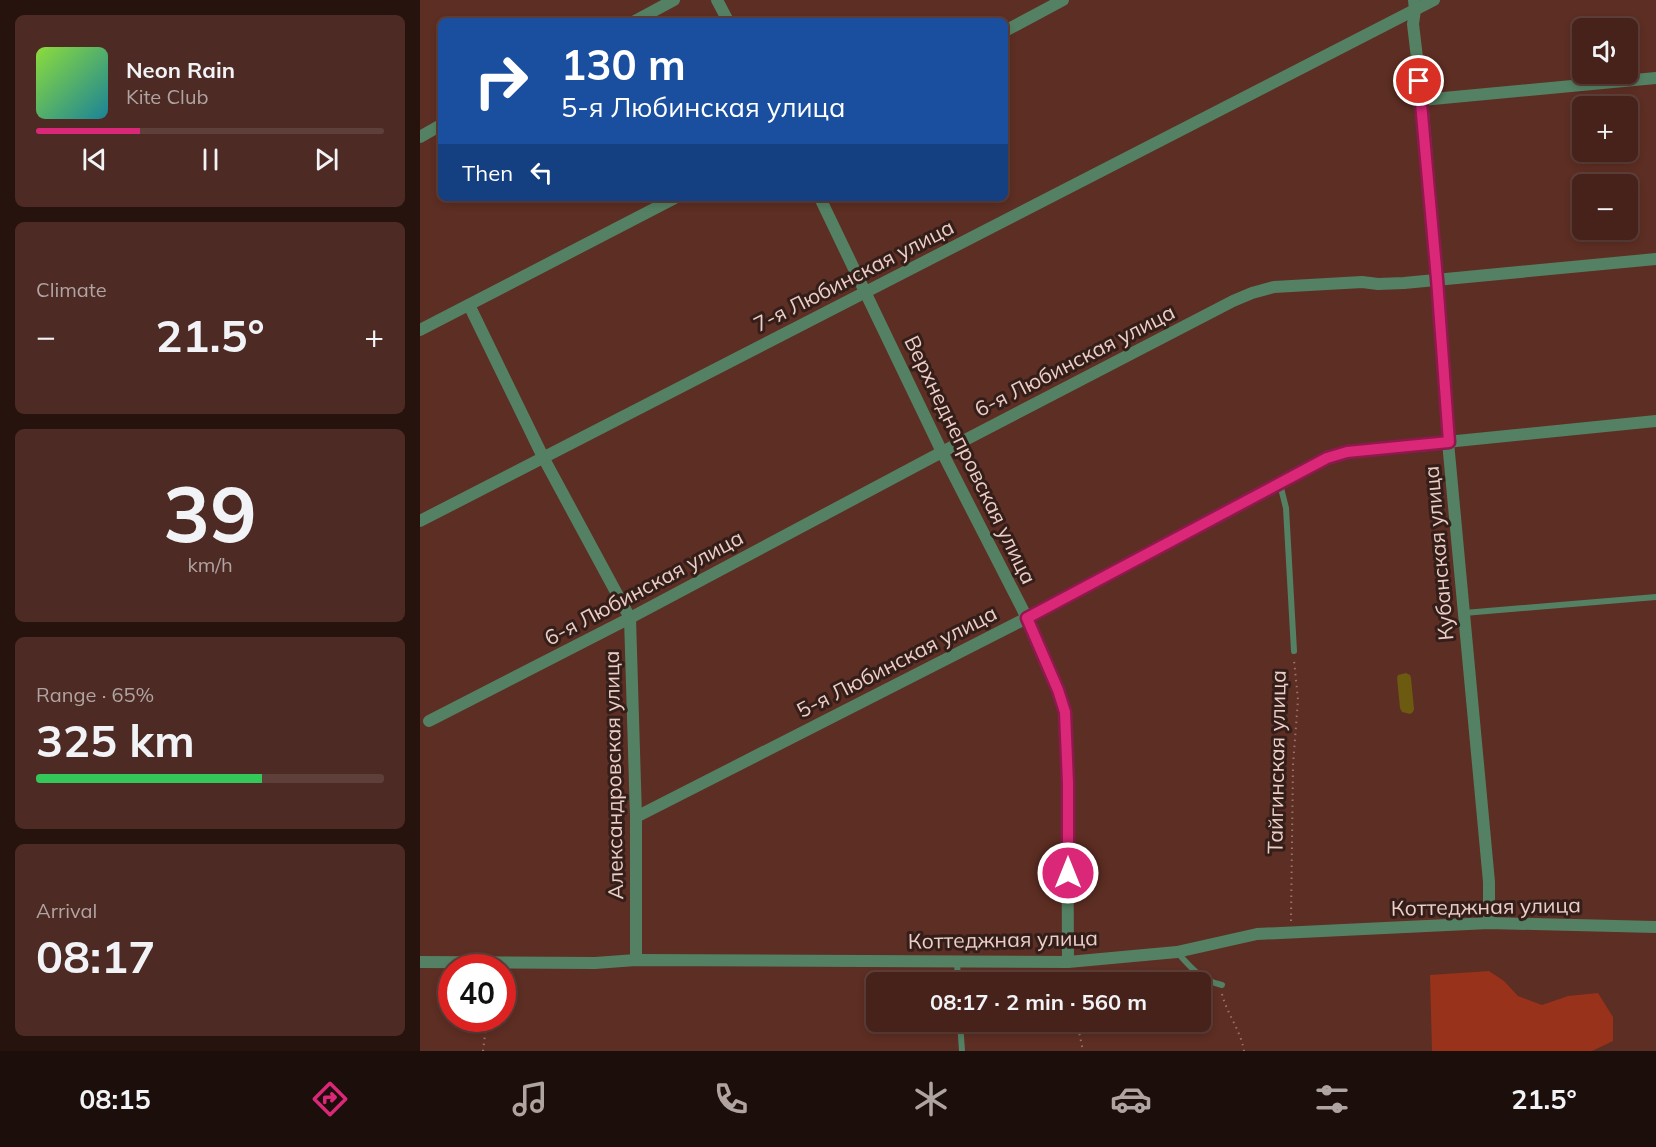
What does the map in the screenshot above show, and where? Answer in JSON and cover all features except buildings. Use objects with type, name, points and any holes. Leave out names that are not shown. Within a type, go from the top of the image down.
[{"type":"street","points":[[641,18],[674,0]]},
{"type":"street","points":[[717,0],[726,18]]},
{"type":"street","points":[[1008,29],[1063,0]]},
{"type":"street","name":"7-я Любинская улица","points":[[420,521],[866,292],[1414,5],[1434,0]]},
{"type":"street","name":"Кубанская улица","points":[[1414,5],[1413,24],[1422,100],[1449,442],[1489,882],[1490,923]]},
{"type":"street","points":[[1422,100],[1656,78]]},
{"type":"street","points":[[420,136],[438,127]]},
{"type":"street","points":[[420,330],[669,201]]},
{"type":"street","name":"Верхнеднепровская улица","points":[[821,201],[942,452],[1027,618],[1065,712],[1068,783],[1068,962]]},
{"type":"street","name":"6-я Любинская улица","points":[[429,722],[942,452],[1252,293],[1282,286],[1362,282],[1378,285],[1656,259]]},
{"type":"street","name":"Александровская улица","points":[[469,305],[543,457],[630,618],[636,817],[636,960]]},
{"type":"street","name":"5-я Любинская улица","points":[[636,817],[1027,618],[1327,458],[1347,452],[1656,421]]},
{"type":"street","name":"Коттеджная улица","points":[[420,962],[957,960],[1068,962],[1177,952],[1257,934],[1490,923],[1656,927]]},
{"type":"lane","name":"Тайгинская улица","points":[[1280,484],[1286,508],[1294,651]]},
{"type":"lane","points":[[1464,613],[1656,597]]},
{"type":"lane","points":[[1177,952],[1193,970],[1210,982],[1222,985]]},
{"type":"lane","points":[[957,960],[958,972]]},
{"type":"lane","points":[[961,1032],[964,1050]]},
{"type":"path","name":"Тайгинская улица","points":[[1291,933],[1293,765],[1298,700],[1294,651]]},
{"type":"path","points":[[1222,985],[1222,995],[1244,1051]]},
{"type":"path","points":[[483,1051],[486,1032]]},
{"type":"path","points":[[1079,1032],[1083,1051]]},
{"type":"shaded area","points":[[1406,673],[1411,678],[1414,709],[1410,714],[1402,712],[1400,708],[1397,678],[1398,675]]},
{"type":"shaded area","points":[[1489,971],[1504,981],[1518,996],[1542,1005],[1568,996],[1598,993],[1613,1017],[1613,1041],[1592,1051],[1432,1051],[1430,975]]},
{"type":"route","points":[[1068,873],[1065,712],[1046,660],[1027,618],[1327,458],[1347,452],[1449,442],[1419,81]]}]
